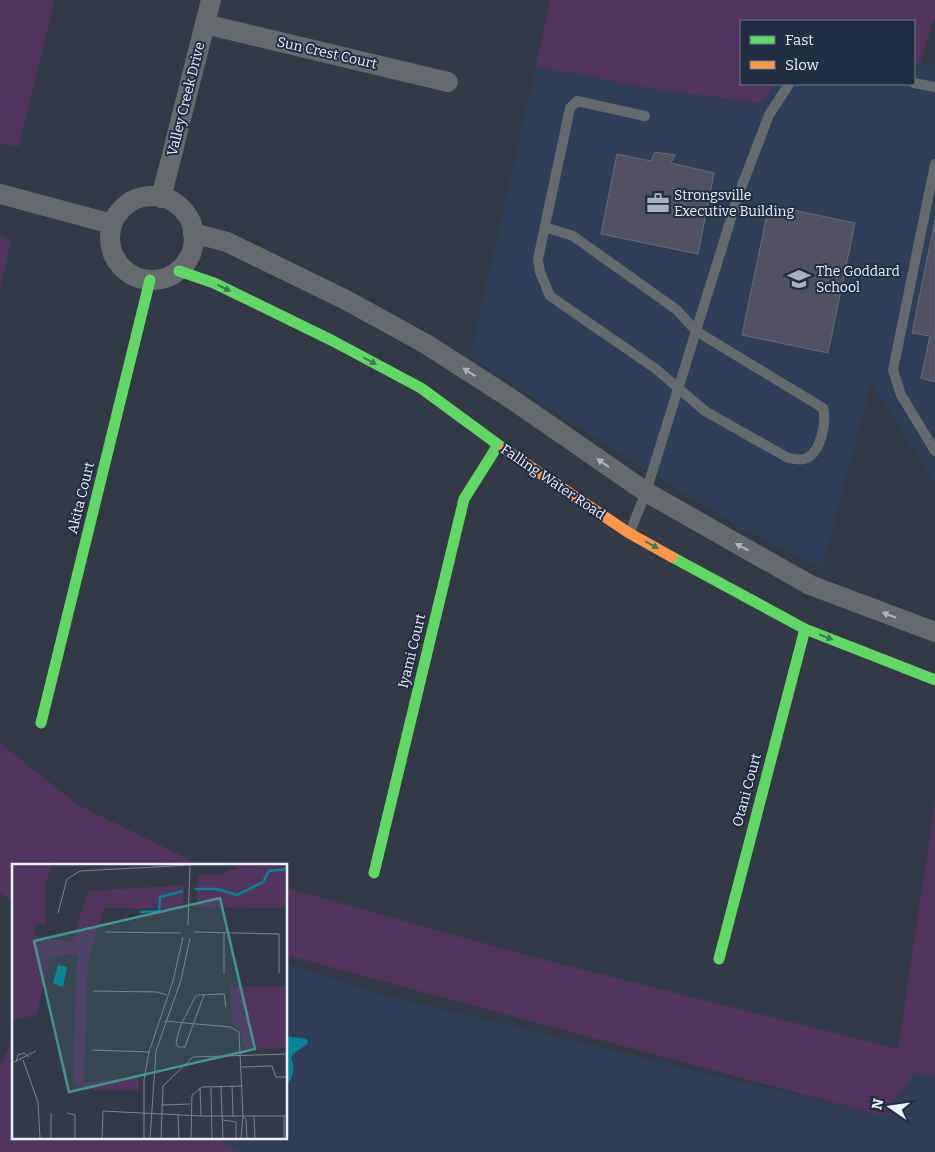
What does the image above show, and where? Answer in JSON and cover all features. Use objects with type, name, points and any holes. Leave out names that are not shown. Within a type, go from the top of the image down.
[{"type":"street","name":"Valley Creek Drive","points":[[162,198],[211,0]]},
{"type":"street","name":"Sun Crest Court","points":[[205,24],[448,82]]},
{"type":"street","points":[[0,194],[112,224]]},
{"type":"street","points":[[143,197],[162,198],[181,208],[189,220],[193,233],[193,247],[188,260],[179,271],[167,278],[140,279],[128,273],[118,263],[112,251],[110,237],[112,224],[119,212],[130,202],[143,197]]},
{"type":"street","points":[[193,233],[228,242],[346,300],[426,344],[510,398],[646,492],[810,584],[935,632]]},
{"type":"street","name":"Falling Water Road","points":[[179,271],[214,283],[331,340],[421,388],[498,445],[629,533],[805,629],[935,680]]},
{"type":"street","name":"Akita Court","points":[[41,723],[150,280]]},
{"type":"street","name":"Iyami Court","points":[[374,873],[464,499],[498,445]]},
{"type":"street","name":"Otani Court","points":[[719,959],[805,629]]},
{"type":"lane","points":[[915,83],[935,87]]},
{"type":"lane","points":[[629,533],[646,492],[738,196],[769,115],[788,85]]},
{"type":"lane","points":[[545,227],[572,236],[677,310],[696,331],[823,408],[826,416],[816,450],[808,458],[800,460],[788,458],[705,411],[656,368],[550,296],[544,284],[539,266],[545,227],[570,108],[577,101],[645,116]]},
{"type":"lane","points":[[935,164],[893,370],[901,395],[935,451]]},
{"type":"shaded area","points":[[0,0],[55,0],[19,146],[0,143]]},
{"type":"shaded area","points":[[550,0],[935,0],[935,16],[920,63],[915,63],[915,20],[740,20],[740,85],[774,85],[762,103],[659,90],[536,66]]},
{"type":"shaded area","points":[[915,63],[935,65],[935,483],[871,383],[822,569],[736,525],[609,447],[470,356],[536,66],[659,90],[762,103],[774,85],[915,85]]},
{"type":"shaded area","points":[[0,235],[11,241],[0,288]]},
{"type":"shaded area","points":[[0,743],[78,805],[192,861],[202,864],[12,864],[12,900],[0,893]]},
{"type":"shaded area","points":[[935,802],[935,1076],[914,1073],[883,1116],[288,956],[288,889],[537,958],[898,1049]]},
{"type":"shaded area","points":[[288,964],[380,994],[883,1116],[914,1073],[935,1076],[935,1152],[239,1152],[219,1140],[288,1140]]},
{"type":"shaded area","points":[[12,1039],[12,1140],[219,1140],[239,1152],[0,1152],[0,1068]]},
{"type":"water","points":[[288,1036],[307,1039],[308,1044],[295,1052],[291,1058],[294,1066],[292,1077],[288,1084]]},
{"type":"building","name":"Strongsville Executive Building","points":[[655,152],[675,155],[671,163],[714,173],[698,254],[601,234],[617,154],[651,161]]},
{"type":"building","name":"The Goddard School","points":[[769,205],[855,223],[828,353],[742,335]]},
{"type":"building","points":[[935,220],[935,382],[921,378],[930,336],[912,333]]},
{"type":"traffic: fast","points":[[179,271],[214,283],[331,340],[421,388],[504,449]]},
{"type":"traffic: fast","points":[[41,723],[150,280]]},
{"type":"traffic: fast","points":[[374,873],[464,499],[498,445]]},
{"type":"traffic: fast","points":[[672,557],[805,629],[935,680]]},
{"type":"traffic: fast","points":[[719,959],[805,629]]},
{"type":"traffic: slow","points":[[504,449],[629,533],[672,557]]},
{"type":"place","name":"Strongsville Executive Building","points":[[658,203]]},
{"type":"place","name":"The Goddard School","points":[[799,279]]}]
